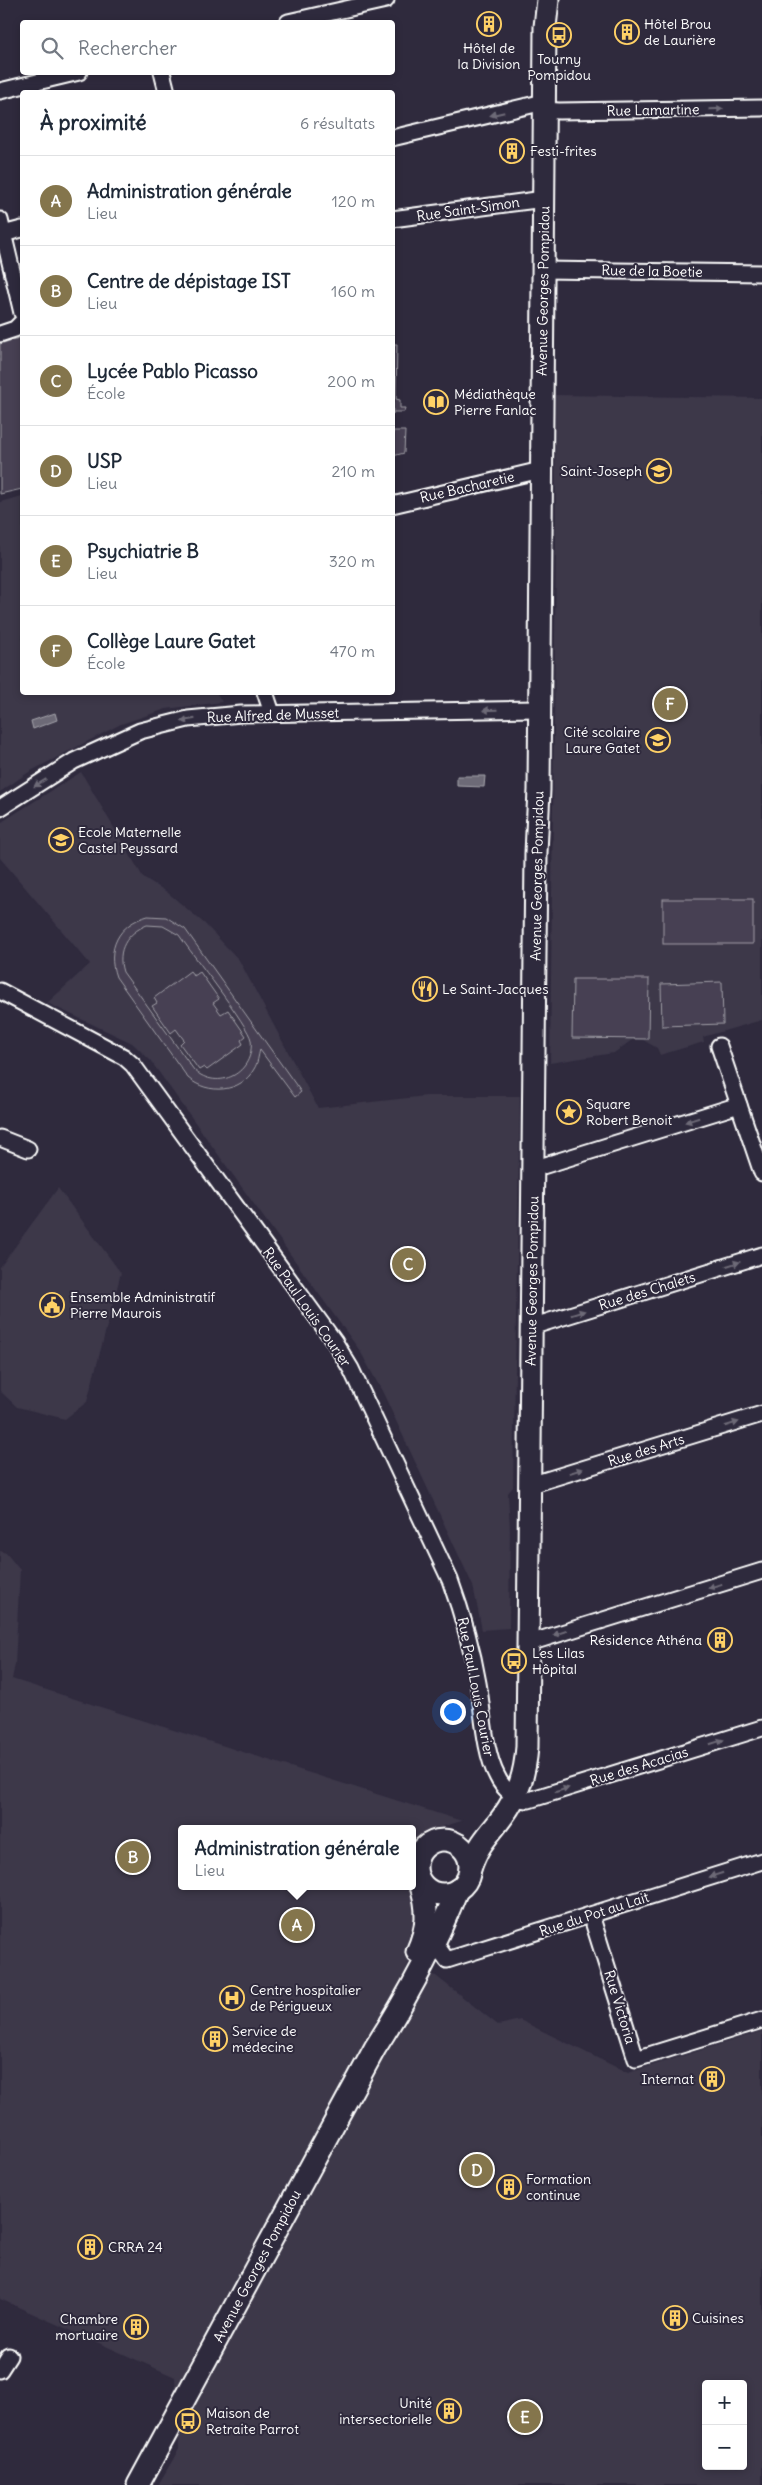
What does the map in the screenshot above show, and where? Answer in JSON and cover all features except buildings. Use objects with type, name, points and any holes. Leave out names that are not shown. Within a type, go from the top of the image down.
[{"type":"main road","name":"Avenue Georges Pompidou","points":[[540,0],[545,27]]},
{"type":"main road","name":"Avenue Georges Pompidou","points":[[452,1842],[484,1819],[510,1792],[525,1771],[542,470],[545,27],[548,0]]},
{"type":"main road","name":"Avenue Georges Pompidou","points":[[470,1869],[481,1842],[502,1817],[510,1792]]},
{"type":"main road","points":[[444,1840],[452,1842],[467,1854],[470,1869],[467,1880],[457,1890],[444,1895],[434,1893],[420,1883],[416,1874],[416,1861],[422,1850],[433,1842],[444,1840]]},
{"type":"main road","name":"Avenue Georges Pompidou","points":[[375,2048],[389,2004],[415,1958],[427,1924],[427,1904],[420,1883]]},
{"type":"main road","name":"Avenue Georges Pompidou","points":[[138,2485],[375,2048],[401,2008],[435,1943],[457,1890]]},
{"type":"street","points":[[297,20],[386,0]]},
{"type":"street","points":[[0,91],[67,75]]},
{"type":"street","points":[[163,75],[166,90]]},
{"type":"street","name":"Rue Lamartine","points":[[395,137],[544,106],[559,111],[762,108]]},
{"type":"street","name":"Rue Saint-Simon","points":[[395,219],[544,199]]},
{"type":"street","points":[[20,229],[2,227],[20,304]]},
{"type":"street","name":"Rue de la Boetie","points":[[543,270],[762,273]]},
{"type":"street","points":[[0,334],[15,329],[20,324]]},
{"type":"street","name":"Rue Bacharetie","points":[[395,504],[542,470]]},
{"type":"street","points":[[266,695],[272,713]]},
{"type":"street","name":"Rue Alfred de Musset","points":[[0,808],[74,761],[140,731],[212,716],[272,713],[538,709]]},
{"type":"street","name":"Rue Paul Louis Courier","points":[[0,992],[124,1057],[133,1064],[334,1341],[351,1369],[450,1580],[461,1609],[478,1680],[490,1757],[497,1777],[510,1792]]},
{"type":"street","points":[[719,1046],[762,1173]]},
{"type":"street","points":[[533,1169],[739,1105]]},
{"type":"street","points":[[0,1138],[28,1148]]},
{"type":"street","name":"Rue des Chalets","points":[[531,1327],[762,1255]]},
{"type":"street","name":"Rue des Arts","points":[[530,1486],[762,1414]]},
{"type":"street","points":[[526,1644],[762,1572]]},
{"type":"street","name":"Rue des Acacias","points":[[510,1792],[528,1800],[762,1728]]},
{"type":"street","name":"Rue du Pot au Lait","points":[[435,1943],[448,1960],[762,1860]]},
{"type":"street","name":"Rue Victoria","points":[[591,1915],[636,2059],[762,2020]]},
{"type":"street","points":[[0,2370],[9,2356]]},
{"type":"shaded area","points":[[20,338],[20,489],[0,494],[0,344]]},
{"type":"shaded area","points":[[395,344],[397,344],[396,399],[400,400],[400,408],[405,408],[404,412],[395,412]]},
{"type":"shaded area","name":"Cité scolaire Laure Gatet","points":[[555,395],[762,398],[762,1020],[703,1037],[704,1042],[660,1055],[657,1048],[643,1040],[632,1040],[614,1053],[550,1063],[556,548]]},
{"type":"shaded area","points":[[395,431],[405,431],[404,453],[395,455]]},
{"type":"shaded area","points":[[20,497],[20,695],[218,695],[222,702],[166,709],[121,724],[29,772],[0,792],[0,502]]},
{"type":"shaded area","points":[[55,713],[57,720],[33,729],[31,721]]},
{"type":"shaded area","points":[[81,772],[143,877],[167,892],[205,924],[239,960],[318,1108],[426,1096],[520,1096],[513,1487],[508,1493],[510,1529],[509,1628],[482,1630],[473,1586],[383,1393],[360,1351],[150,1060],[132,1043],[47,1003],[90,964],[0,858],[0,823]]},
{"type":"shaded area","points":[[457,776],[485,776],[484,787],[457,786]]},
{"type":"shaded area","points":[[663,899],[753,899],[753,944],[663,944]]},
{"type":"shaded area","points":[[148,916],[166,917],[185,929],[301,1092],[295,1097],[260,1050],[255,1067],[248,1077],[233,1087],[214,1089],[205,1087],[188,1078],[116,977],[113,957],[117,939],[122,931],[138,920]],"holes":[[[147,925],[163,926],[179,935],[231,1005],[248,1032],[251,1040],[251,1052],[247,1062],[233,1076],[224,1079],[214,1079],[194,1070],[123,972],[121,964],[122,950],[129,938],[140,928]]]},
{"type":"shaded area","points":[[190,971],[194,976],[200,972],[219,999],[213,1003],[221,1014],[228,1010],[246,1036],[241,1040],[243,1044],[207,1070],[204,1067],[199,1070],[180,1044],[184,1040],[176,1029],[171,1033],[152,1006],[157,1003],[154,998]]},
{"type":"shaded area","points":[[573,979],[649,979],[648,1039],[572,1038]]},
{"type":"shaded area","points":[[722,982],[723,1024],[662,1026],[661,984]]},
{"type":"shaded area","points":[[58,1188],[121,1273],[87,1402],[65,1419],[17,1407],[0,1391],[0,1267]]},
{"type":"shaded area","name":"Centre hospitalier de Périgueux","points":[[0,1551],[6,1553],[20,1570],[15,1665],[12,1679],[462,1821],[434,1829],[416,1838],[416,1825],[178,1825],[178,1890],[413,1890],[416,1897],[419,1937],[406,1969],[436,1976],[498,2025],[520,2020],[628,2073],[762,2031],[762,2485],[158,2485],[179,2449],[175,2377],[0,2299]]},
{"type":"place","name":"Hôtel de la Division","points":[[489,24]]},
{"type":"place","name":"Hôtel Brou de Laurière","points":[[627,32]]},
{"type":"place","name":"Tourny Pompidou","points":[[559,35]]},
{"type":"place","name":"Festi-frites","points":[[512,151]]},
{"type":"place","name":"Médiathèque Pierre Fanlac","points":[[436,402]]},
{"type":"place","name":"Saint-Joseph","points":[[659,471]]},
{"type":"place","name":"Collège Laure Gatet","points":[[670,704]]},
{"type":"place","name":"Cité scolaire Laure Gatet","points":[[658,740]]},
{"type":"place","name":"Ecole Maternelle Castel Peyssard","points":[[61,840]]},
{"type":"place","name":"Le Saint-Jacques","points":[[425,989]]},
{"type":"place","name":"Square Robert Benoit","points":[[569,1112]]},
{"type":"place","name":"Lycée Pablo Picasso","points":[[408,1264]]},
{"type":"place","name":"Ensemble Administratif Pierre Maurois","points":[[52,1305]]},
{"type":"place","name":"Résidence Athéna","points":[[720,1640]]},
{"type":"place","name":"Les Lilas Hôpital","points":[[514,1661]]},
{"type":"place","name":"Centre de dépistage IST","points":[[133,1857]]},
{"type":"place","name":"Administration générale","points":[[297,1925]]},
{"type":"place","name":"Centre hospitalier de Périgueux","points":[[232,1998]]},
{"type":"place","name":"Service de médecine","points":[[215,2039]]},
{"type":"place","name":"Internat","points":[[712,2079]]},
{"type":"place","name":"USP","points":[[477,2170]]},
{"type":"place","name":"Formation continue","points":[[509,2187]]},
{"type":"place","name":"CRRA 24","points":[[90,2247]]},
{"type":"place","name":"Cuisines","points":[[675,2318]]},
{"type":"place","name":"Chambre mortuaire","points":[[136,2327]]},
{"type":"place","name":"Unité intersectorielle","points":[[449,2411]]},
{"type":"place","name":"Psychiatrie B","points":[[525,2417]]},
{"type":"place","name":"Maison de Retraite Parrot","points":[[188,2421]]}]
